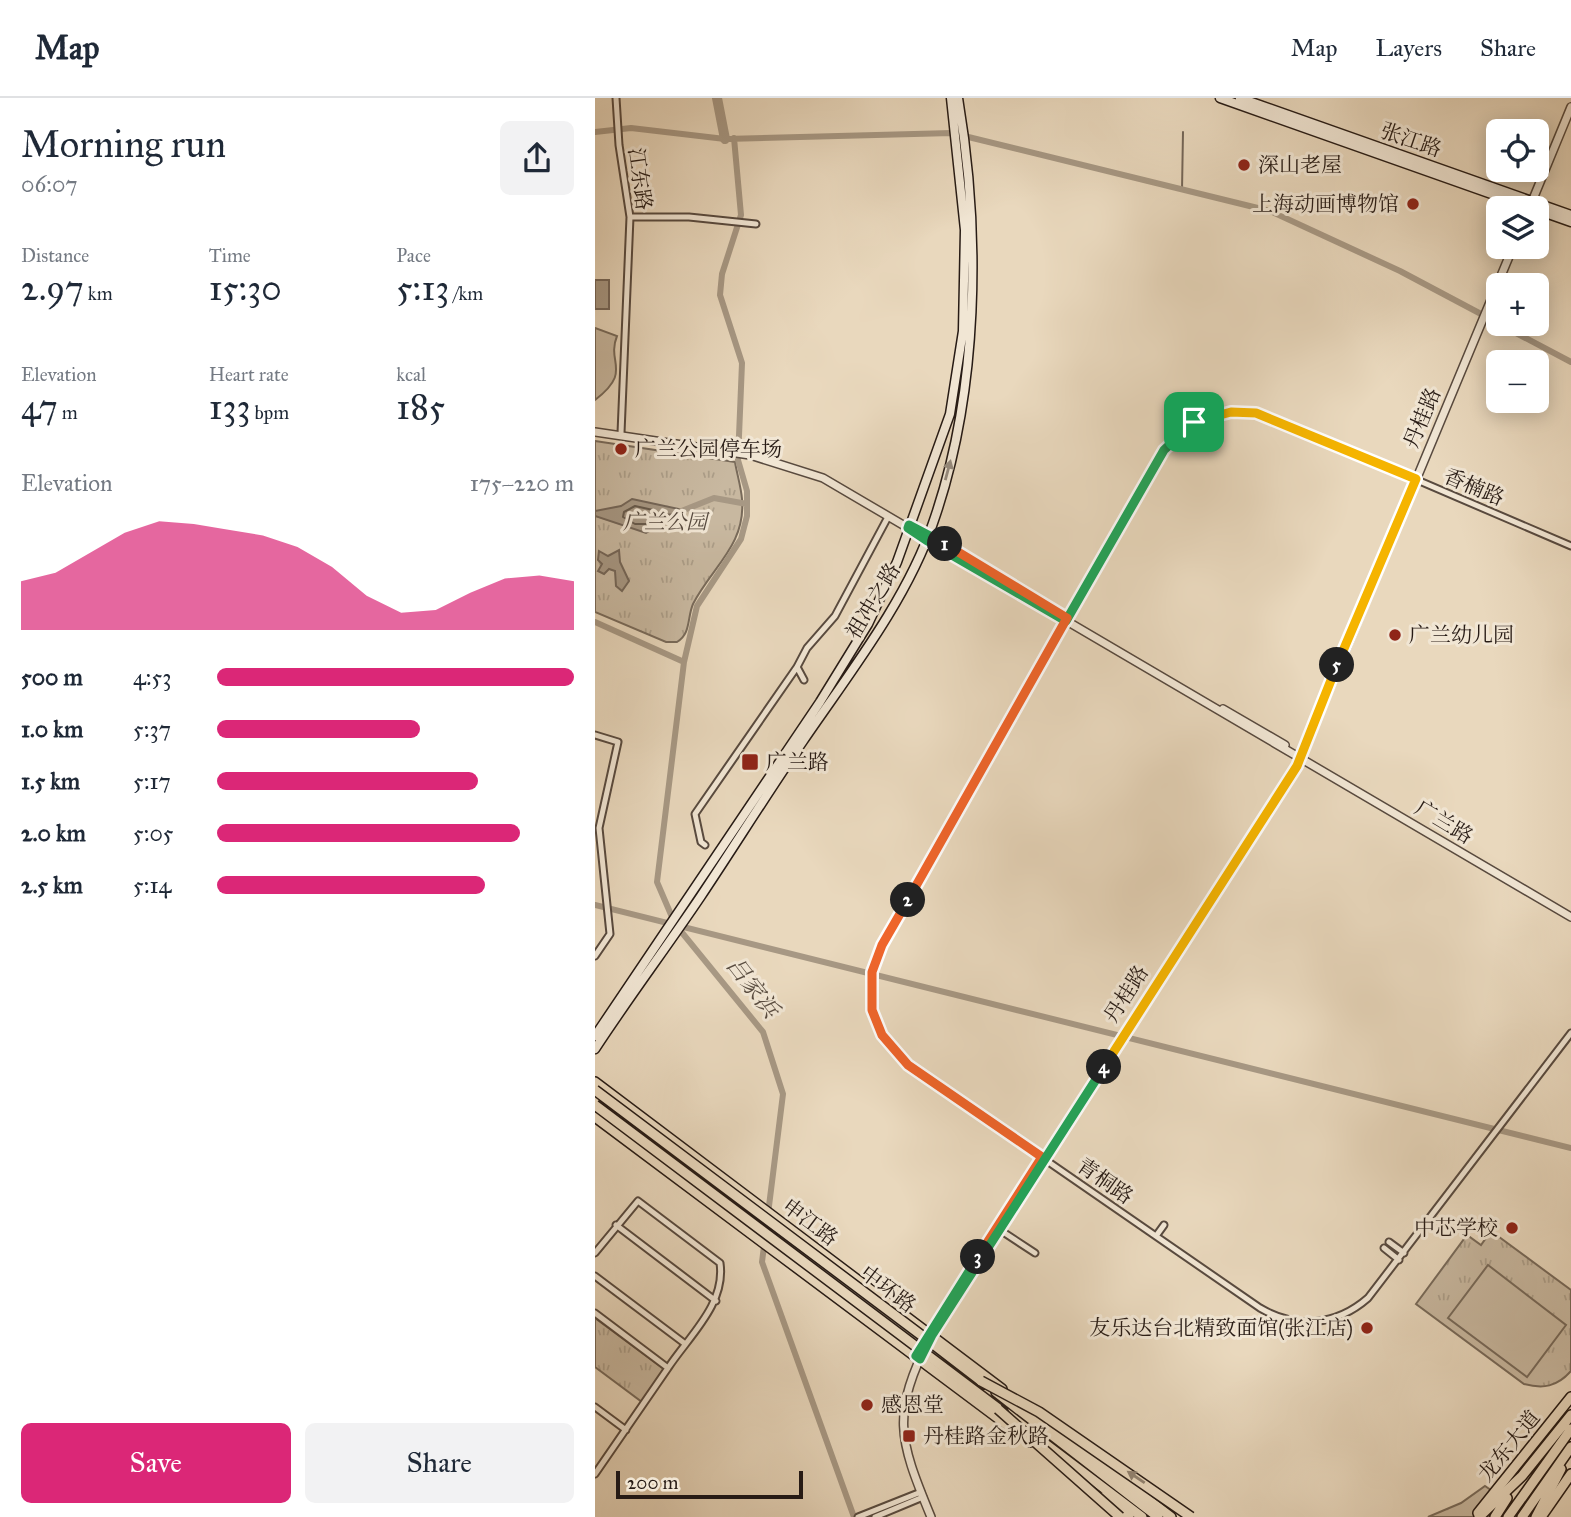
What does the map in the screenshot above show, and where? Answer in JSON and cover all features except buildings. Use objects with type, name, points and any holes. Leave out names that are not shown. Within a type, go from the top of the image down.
[{"type":"main road","name":"祖冲之路","points":[[595,1036],[653,956],[699,899],[853,667],[896,598],[927,538],[951,460],[960,415],[970,332],[971,230],[958,106],[951,98]]},
{"type":"main road","name":"张江路","points":[[1220,98],[1501,196]]},
{"type":"main road","name":"张江路","points":[[1240,98],[1503,196]]},
{"type":"main road","name":"祖冲之路","points":[[595,1049],[692,892],[820,702],[885,592],[950,414],[958,374],[965,284],[963,164]]},
{"type":"main road","name":"张江路","points":[[1549,210],[1571,215]]},
{"type":"main road","points":[[1549,214],[1571,222]]},
{"type":"main road","name":"申江路","points":[[595,1082],[1171,1517]]},
{"type":"main road","name":"中环路","points":[[595,1090],[931,1337],[981,1381],[1158,1517]]},
{"type":"main road","name":"中环路","points":[[595,1105],[1142,1517]]},
{"type":"main road","name":"申江路","points":[[595,1117],[1129,1517]]},
{"type":"main road","points":[[981,1381],[1039,1412],[1191,1517]]},
{"type":"main road","name":"龙东大道","points":[[1478,1517],[1571,1397]]},
{"type":"main road","points":[[998,1409],[1120,1517]]},
{"type":"main road","points":[[1495,1517],[1522,1476],[1571,1415]]},
{"type":"main road","points":[[1508,1517],[1571,1429]]},
{"type":"main road","points":[[1522,1517],[1571,1447]]},
{"type":"main road","points":[[1538,1517],[1571,1453]]},
{"type":"main road","points":[[1538,1517],[1571,1474]]},
{"type":"main road","points":[[1478,1517],[1522,1476]]},
{"type":"street","name":"江东路","points":[[616,98],[619,145],[630,217],[621,433]]},
{"type":"street","points":[[1534,196],[1571,107]]},
{"type":"street","points":[[630,217],[756,224]]},
{"type":"street","name":"丹桂路","points":[[929,1517],[905,1459],[899,1420],[905,1380],[1043,1158],[1291,775],[1508,259]]},
{"type":"street","name":"香楠路","points":[[1067,619],[1164,450],[1183,430],[1205,418],[1243,411],[1268,416],[1571,546]]},
{"type":"street","name":"广兰路","points":[[595,431],[723,449],[792,462],[824,475],[927,538],[1246,722],[1299,757],[1571,917]]},
{"type":"street","name":"广兰路","points":[[595,431],[723,449]]},
{"type":"street","name":"广兰路","points":[[750,454],[823,478],[909,527]]},
{"type":"street","points":[[705,845],[701,842],[695,814],[797,667],[807,648],[835,616],[888,517]]},
{"type":"street","name":"青桐路","points":[[1067,619],[875,961],[870,984],[876,1023],[898,1056],[1270,1314],[1299,1322],[1320,1322],[1353,1310],[1368,1298],[1571,1033]]},
{"type":"street","points":[[797,667],[804,680]]},
{"type":"street","points":[[595,735],[618,742],[597,827],[610,934],[595,956]]},
{"type":"street","name":"丹桂路","points":[[931,1337],[1043,1158]]},
{"type":"street","points":[[595,1253],[638,1201],[720,1263],[722,1276],[716,1301],[684,1343],[595,1474]]},
{"type":"street","points":[[616,1225],[716,1301]]},
{"type":"street","points":[[1156,1236],[1164,1225]]},
{"type":"street","points":[[1000,1230],[1035,1253]]},
{"type":"street","points":[[1389,1242],[1404,1253]]},
{"type":"street","points":[[1384,1248],[1399,1259]]},
{"type":"street","points":[[595,1276],[684,1343]]},
{"type":"street","points":[[595,1312],[668,1368]]},
{"type":"street","points":[[595,1407],[626,1430]]},
{"type":"street","points":[[858,1517],[876,1514],[920,1495]]},
{"type":"green space","points":[[595,328],[617,336],[614,345],[616,374],[613,382],[595,400]]},
{"type":"green space","name":"广兰公园","points":[[595,441],[735,462],[742,499],[739,530],[726,555],[693,604],[685,635],[677,642],[666,642],[595,612]]},
{"type":"green space","points":[[1491,1231],[1571,1290],[1571,1371],[1555,1383],[1544,1386],[1524,1384],[1416,1304],[1467,1235],[1481,1245]]},
{"type":"green space","points":[[1488,1265],[1566,1325],[1527,1377],[1448,1318]]},
{"type":"green space","points":[[595,1318],[664,1369],[642,1402],[595,1367]]},
{"type":"green space","points":[[1485,1486],[1530,1517],[1428,1517],[1461,1503]]},
{"type":"water","points":[[595,280],[609,280],[609,309],[595,309]]},
{"type":"water","points":[[632,499],[679,509],[680,514],[661,515],[653,529],[646,533],[595,516],[595,511],[621,506]]},
{"type":"water","points":[[619,550],[620,562],[629,581],[622,591],[616,586],[615,571],[609,569],[604,574],[598,571],[602,564],[598,560],[599,551],[608,556]]},
{"type":"waterway","name":"吕家浜","points":[[717,98],[725,139]]},
{"type":"waterway","points":[[595,132],[631,128],[725,139],[952,133],[1270,211],[1400,271],[1486,317]]},
{"type":"waterway","points":[[1182,190],[1183,132]]},
{"type":"waterway","points":[[684,662],[697,606],[741,539],[747,516],[747,491],[738,460],[742,363],[720,295],[722,274],[741,215],[734,138]]},
{"type":"waterway","points":[[1522,336],[1571,362]]},
{"type":"waterway","points":[[679,512],[714,498],[747,504]]},
{"type":"waterway","name":"吕家浜","points":[[595,622],[684,662],[657,882],[675,924],[763,1032],[783,1094],[762,1262],[854,1517]]},
{"type":"waterway","points":[[595,905],[1571,1148]]},
{"type":"place","name":"深山老屋","points":[[1244,165]]},
{"type":"place","name":"上海动画博物馆","points":[[1413,204]]},
{"type":"place","name":"广兰公园停车场","points":[[621,449]]},
{"type":"place","name":"广兰幼儿园","points":[[1395,635]]},
{"type":"place","name":"广兰路","points":[[750,762]]},
{"type":"place","name":"中芯学校","points":[[1512,1228]]},
{"type":"place","name":"友乐达台北精致面馆(张江店)","points":[[1367,1328]]},
{"type":"place","name":"感恩堂","points":[[867,1405]]},
{"type":"place","name":"丹桂路金秋路","points":[[909,1436]]},
{"type":"route","points":[[1194,422],[1164,450],[1066,621],[908,528],[909,525],[947,545],[1067,618],[1066,621],[882,945],[872,972],[871,998],[876,1023],[898,1056],[1042,1157],[928,1333],[916,1356],[920,1359],[932,1335],[1297,766],[1416,479],[1268,416],[1243,411],[1218,414],[1194,422]]}]
